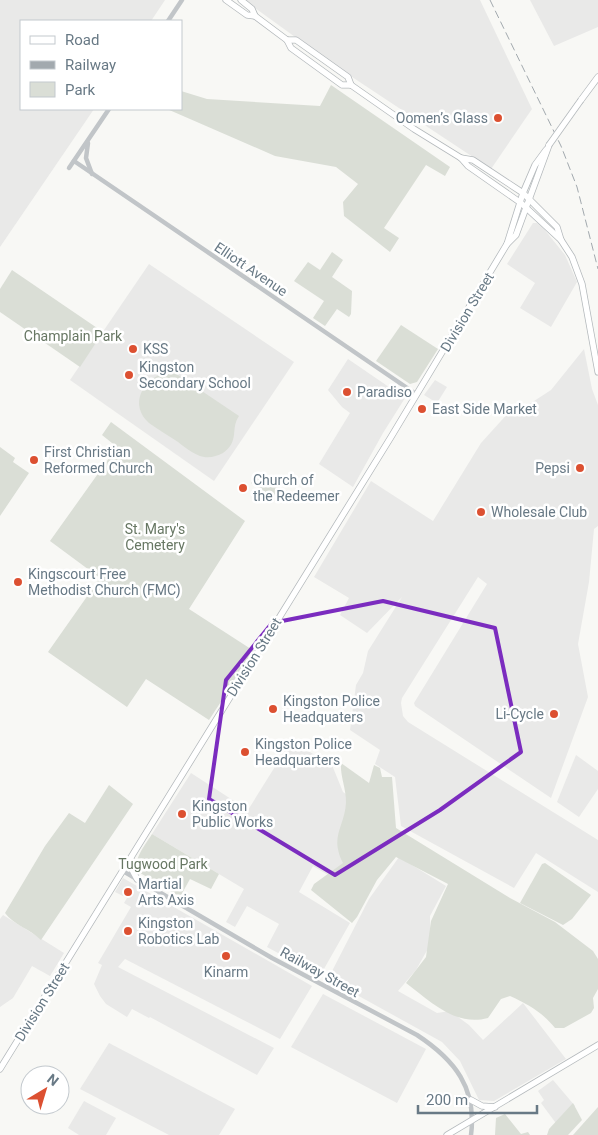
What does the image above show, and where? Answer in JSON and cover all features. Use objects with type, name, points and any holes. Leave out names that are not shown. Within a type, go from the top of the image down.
[{"type":"main road","points":[[226,0],[247,15],[255,16],[287,40],[290,48],[342,85],[351,85]]},
{"type":"main road","points":[[241,0],[252,9],[255,16]]},
{"type":"main road","points":[[287,40],[296,40],[348,77],[351,85],[414,129],[462,158],[473,160],[523,193],[557,227],[561,240]]},
{"type":"main road","name":"Division Street","points":[[508,244],[510,231],[521,204],[523,193],[535,166],[598,77]]},
{"type":"main road","name":"Division Street","points":[[0,1068],[367,476],[508,244],[516,235],[549,145]]},
{"type":"main road","points":[[462,158],[468,166],[527,209],[561,240],[572,257],[582,284],[598,372]]},
{"type":"main road","points":[[131,858],[130,866],[137,879]]},
{"type":"main road","points":[[447,1135],[598,1045]]},
{"type":"main road","points":[[471,1100],[482,1106],[495,1107]]},
{"type":"street","points":[[169,20],[182,0]]},
{"type":"street","points":[[69,168],[108,110]]},
{"type":"street","points":[[91,136],[86,154],[93,175]]},
{"type":"street","name":"Elliott Avenue","points":[[74,161],[416,394]]},
{"type":"street","name":"Railway Street","points":[[123,871],[272,958],[417,1035],[436,1048],[455,1068],[471,1100],[473,1120],[470,1135]]},
{"type":"highlighted area","points":[[383,601],[495,628],[521,752],[440,810],[335,875],[209,799],[226,680],[272,623]]},
{"type":"shaded area","points":[[0,0],[165,0],[152,20],[20,20],[20,110],[93,110],[0,247]]},
{"type":"shaded area","points":[[244,0],[480,0],[532,109],[491,169],[331,63]]},
{"type":"shaded area","points":[[530,0],[598,0],[598,27],[554,46]]},
{"type":"shaded area","points":[[533,223],[537,223],[544,229],[565,255],[577,282],[551,327],[520,308],[535,283],[507,264]]},
{"type":"shaded area","name":"Kingston Secondary School","points":[[149,264],[294,362],[214,481],[70,380]]},
{"type":"shaded area","points":[[584,349],[592,389],[598,405],[598,526],[594,529],[589,582],[578,644],[588,697],[551,798],[415,706],[414,703],[487,584],[478,577],[402,698],[401,703],[403,716],[408,722],[598,840],[598,892],[536,853],[514,888],[401,826],[395,777],[375,764],[380,750],[350,730],[356,685],[363,673],[368,651],[402,597],[367,633],[340,615],[349,598],[314,577],[371,481],[433,521],[481,443],[511,410],[531,403],[551,390]]},
{"type":"shaded area","points":[[348,359],[405,398],[353,487],[319,464],[350,413],[342,407],[328,390]]},
{"type":"shaded area","points":[[435,380],[447,387],[437,403],[424,395]]},
{"type":"shaded area","points":[[291,741],[332,765],[343,792],[401,832],[363,896],[313,866],[299,892],[350,923],[320,976],[267,947],[279,924],[247,906],[235,927],[226,922],[244,889],[152,834],[191,773],[248,810]]},
{"type":"shaded area","points":[[576,755],[598,771],[598,789],[579,817],[557,802]]},
{"type":"shaded area","points":[[399,857],[446,886],[430,916],[430,945],[416,970],[398,991],[437,1013],[450,1011],[469,1025],[483,1040],[523,1003],[566,1059],[494,1101],[479,1100],[460,1061],[442,1042],[328,979],[369,899]]},
{"type":"shaded area","points":[[123,878],[312,986],[280,1039],[125,959],[118,967],[274,1048],[257,1075],[150,1017],[132,1009],[127,1017],[106,1004],[100,996],[94,984],[102,965],[98,963],[131,907],[124,903],[127,898],[115,892]]},
{"type":"shaded area","points":[[3,915],[64,953],[50,976],[32,966],[13,998],[0,1007],[0,919]]},
{"type":"shaded area","points":[[323,994],[426,1049],[397,1103],[291,1047]]},
{"type":"shaded area","points":[[109,1043],[235,1109],[219,1135],[169,1135],[80,1089]]},
{"type":"shaded area","points":[[553,1080],[575,1106],[558,1126],[541,1103],[544,1100],[538,1091]]},
{"type":"shaded area","points":[[84,1101],[116,1118],[106,1135],[79,1135],[68,1128]]},
{"type":"green space","points":[[331,85],[450,167],[445,176],[426,165],[384,228],[399,238],[390,252],[344,216],[343,202],[358,184],[336,167],[275,156],[169,110],[182,110],[182,91],[207,99],[320,106]]},
{"type":"green space","points":[[332,252],[343,260],[332,277],[352,291],[351,314],[349,317],[337,309],[325,326],[313,318],[324,301],[294,281],[308,262],[320,270]]},
{"type":"green space","name":"Champlain Park","points":[[12,270],[103,332],[80,367],[0,312],[0,289]]},
{"type":"green space","points":[[401,325],[438,349],[417,382],[410,384],[376,361]]},
{"type":"green space","points":[[164,373],[175,373],[239,416],[236,421],[231,444],[223,453],[209,457],[196,454],[149,423],[143,416],[139,401],[144,387],[156,376]]},
{"type":"green space","name":"St. Mary's Cemetery","points":[[111,422],[245,521],[189,609],[254,651],[209,720],[146,679],[127,707],[48,652],[100,578],[50,541],[117,447],[102,435]]},
{"type":"green space","points":[[0,447],[15,458],[13,462],[29,473],[0,516]]},
{"type":"green space","points":[[259,472],[280,487],[273,497],[251,483]]},
{"type":"green space","points":[[341,763],[369,783],[374,765],[380,768],[382,777],[392,777],[396,828],[510,898],[555,922],[593,951],[598,959],[598,989],[593,998],[594,1008],[591,1013],[564,1028],[555,1028],[535,1009],[510,996],[501,999],[488,1018],[465,1019],[444,1011],[406,983],[426,957],[431,921],[448,884],[396,857],[377,880],[352,923],[311,890],[314,884],[343,863],[337,846],[346,802]]},
{"type":"green space","points":[[109,785],[133,804],[41,940],[13,921],[5,913],[45,846],[69,813],[85,823]]},
{"type":"green space","name":"Tugwood Park","points":[[152,834],[219,874],[211,889],[190,879],[180,897],[137,871],[138,857]]},
{"type":"green space","points":[[545,863],[591,895],[572,919],[563,925],[520,903],[542,864]]},
{"type":"green space","points":[[573,1103],[582,1120],[568,1135],[547,1135],[549,1129]]},
{"type":"green space","points":[[598,1107],[598,1135],[573,1135]]},
{"type":"green space","points":[[505,1114],[521,1134],[528,1132],[530,1135],[495,1135],[496,1118]]},
{"type":"railway","points":[[490,0],[561,146],[577,187],[598,269]]},
{"type":"place","name":"Oomen’s Glass","points":[[498,118]]},
{"type":"place","name":"KSS","points":[[133,349]]},
{"type":"place","name":"Kingston Secondary School","points":[[129,375]]},
{"type":"place","name":"Paradiso","points":[[347,392]]},
{"type":"place","name":"East Side Market","points":[[422,409]]},
{"type":"place","name":"First Christian Reformed Church","points":[[34,460]]},
{"type":"place","name":"Pepsi","points":[[580,468]]},
{"type":"place","name":"Church of the Redeemer","points":[[243,488]]},
{"type":"place","name":"Wholesale Club","points":[[481,512]]},
{"type":"place","name":"Kingscourt Free Methodist Church (FMC)","points":[[18,582]]},
{"type":"place","name":"Kingston Police Headquaters","points":[[273,709]]},
{"type":"place","name":"Li-Cycle","points":[[554,714]]},
{"type":"place","name":"Kingston Police Headquarters","points":[[245,752]]},
{"type":"place","name":"Kingston Public Works","points":[[182,814]]},
{"type":"place","name":"Martial Arts Axis","points":[[128,892]]},
{"type":"place","name":"Kingston Robotics Lab","points":[[128,931]]},
{"type":"place","name":"Kinarm","points":[[226,956]]}]
